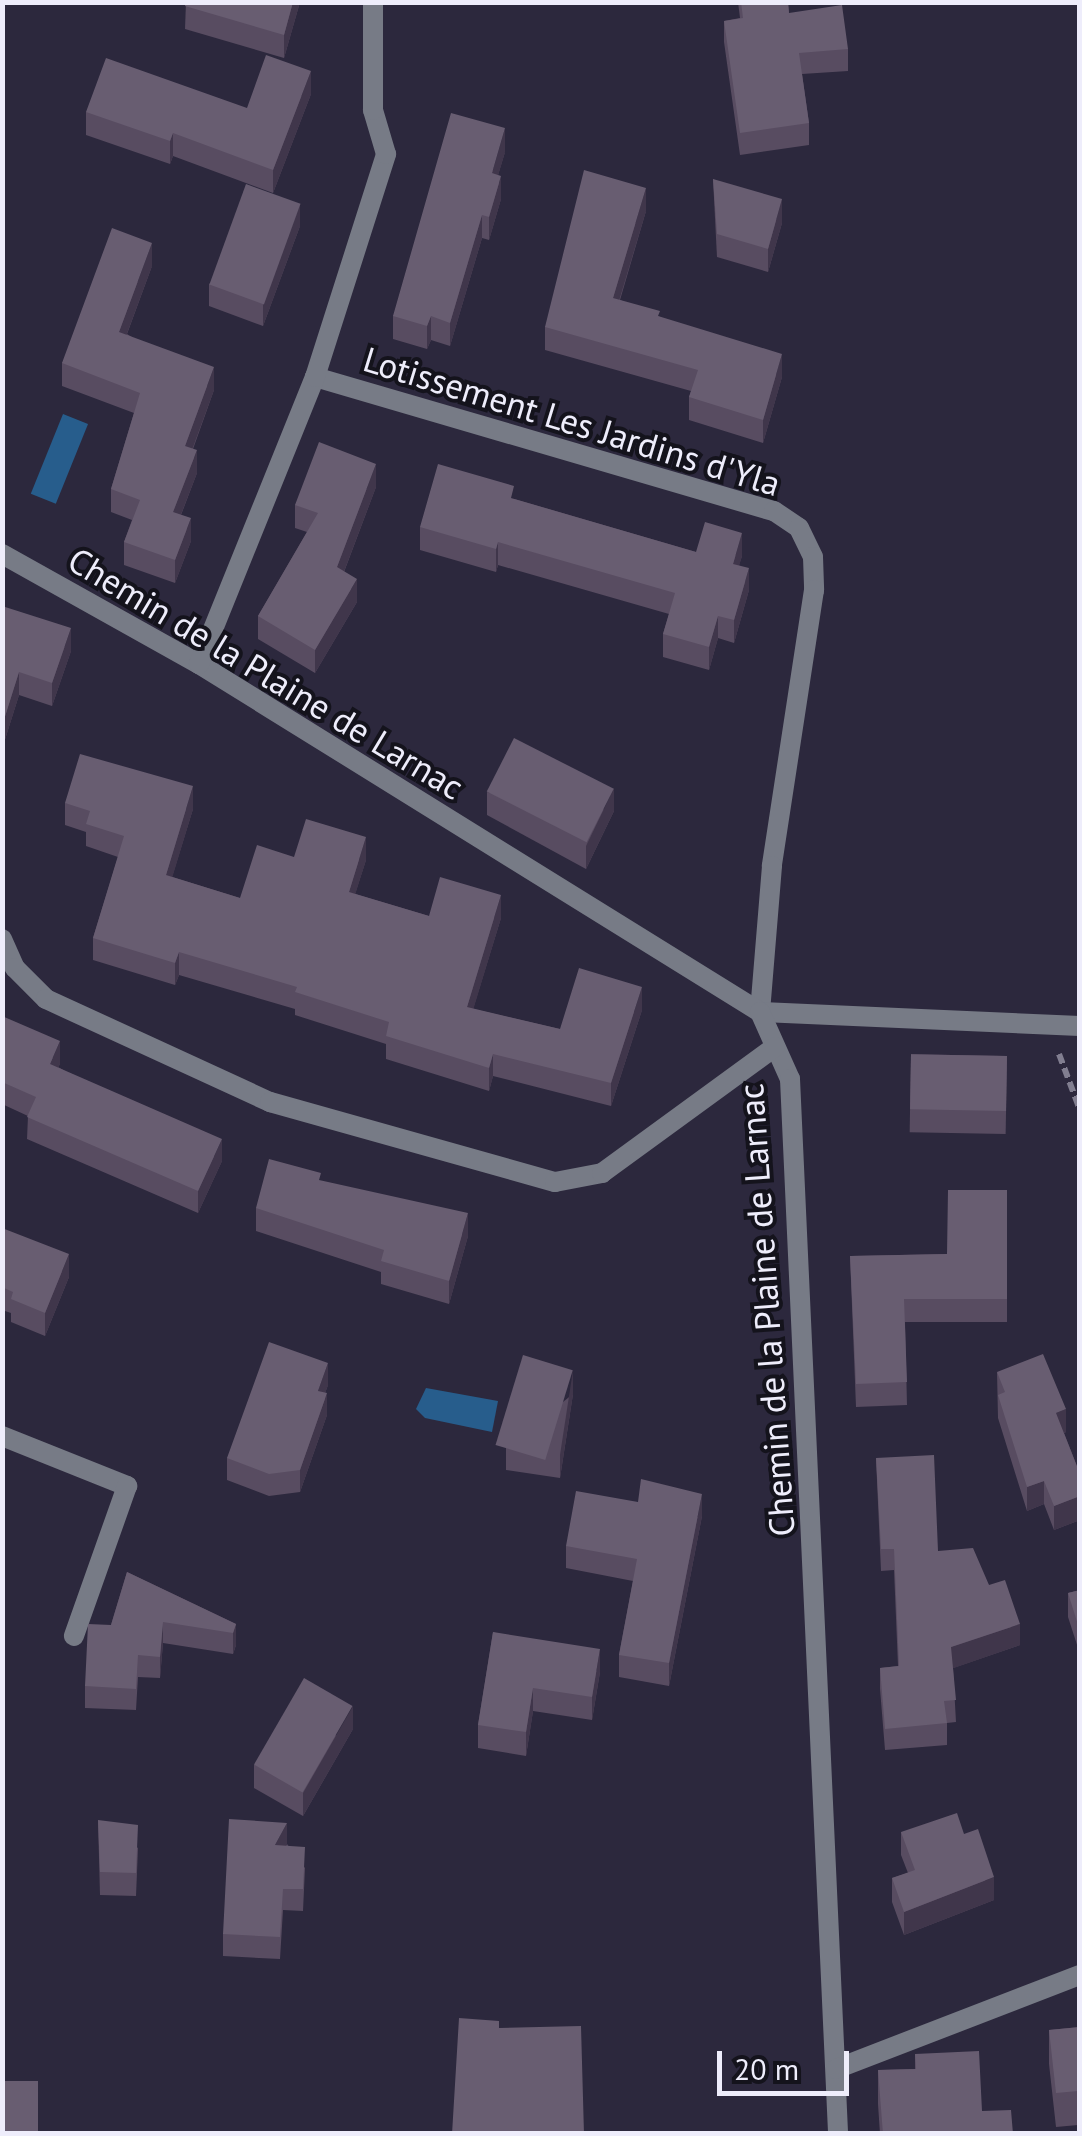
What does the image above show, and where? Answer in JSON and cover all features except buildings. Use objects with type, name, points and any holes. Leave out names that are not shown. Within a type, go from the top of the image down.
[{"type":"street","name":"Lotissement Les Jardins d'Yla","points":[[199,664],[315,376],[386,154],[373,110],[373,2]]},
{"type":"street","name":"Lotissement Les Jardins d'Yla","points":[[315,376],[774,511],[798,528],[813,556],[814,590],[772,866],[760,1012]]},
{"type":"street","name":"Chemin de la Plaine de Larnac","points":[[2,554],[199,664],[760,1012],[790,1079],[838,2134]]},
{"type":"street","points":[[2,940],[15,968],[46,999],[270,1102],[556,1182],[602,1173],[776,1048]]},
{"type":"street","points":[[760,1012],[1080,1026]]},
{"type":"street","points":[[2,1436],[128,1486],[74,1636]]},
{"type":"street","points":[[836,2068],[1080,1975]]},
{"type":"path","points":[[1048,1024],[1080,1110]]},
{"type":"water","points":[[63,414],[88,424],[56,504],[31,494]]},
{"type":"water","points":[[426,1388],[498,1401],[492,1432],[425,1418],[416,1409]]}]
